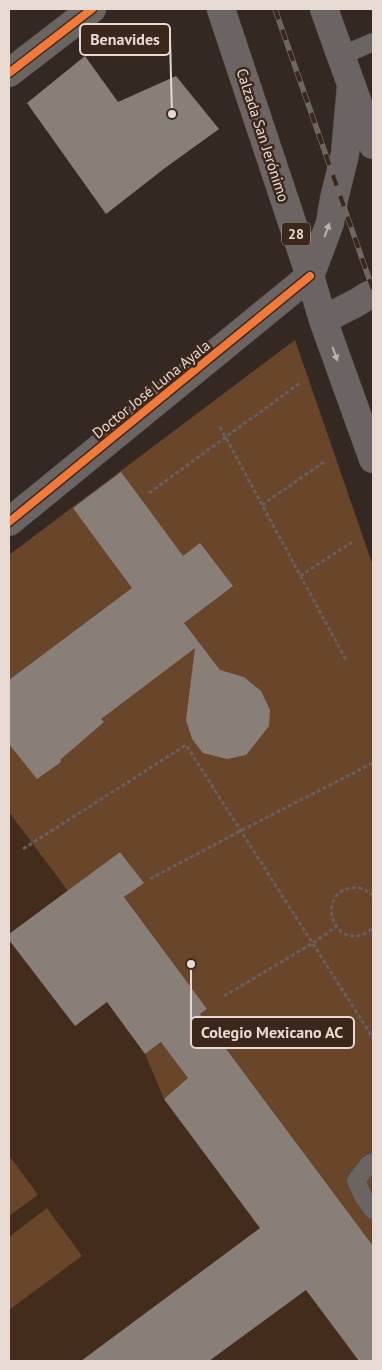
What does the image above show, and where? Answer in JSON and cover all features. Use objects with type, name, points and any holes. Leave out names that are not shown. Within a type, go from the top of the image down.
[{"type":"main road","name":"Calzada San Jerónimo","points":[[221,9],[323,320],[373,459]]},
{"type":"main road","points":[[324,9],[373,145]]},
{"type":"main road","points":[[310,276],[330,223],[345,154],[352,86]]},
{"type":"main road","points":[[323,320],[369,295],[373,295]]},
{"type":"street","points":[[9,73],[92,9]]},
{"type":"street","name":"Doctor José Luna Ayala","points":[[9,522],[310,276]]},
{"type":"lane","points":[[341,56],[373,42]]},
{"type":"lane","points":[[373,1162],[368,1165],[356,1181],[364,1198],[373,1210]]},
{"type":"path","points":[[149,493],[300,383]]},
{"type":"path","points":[[220,427],[346,660]]},
{"type":"path","points":[[262,505],[324,462]]},
{"type":"path","points":[[300,576],[352,542]]},
{"type":"path","points":[[23,849],[186,745],[373,1038]]},
{"type":"path","points":[[150,879],[373,763]]},
{"type":"path","points":[[372,893],[356,887],[348,888],[335,898],[331,912],[332,920],[342,933],[358,936],[366,934],[373,928]]},
{"type":"path","points":[[224,996],[313,943],[336,927]]},
{"type":"shaded area","points":[[295,340],[373,566],[373,1246],[225,1049],[164,1099],[145,1054],[207,1009],[124,897],[143,883],[120,852],[68,891],[9,812],[9,555]]},
{"type":"shaded area","points":[[9,556],[373,566],[373,1361],[9,1361]]},
{"type":"shaded area","points":[[9,1155],[38,1195],[9,1216]]},
{"type":"shaded area","points":[[47,1208],[82,1256],[9,1310],[9,1237]]},
{"type":"building","points":[[85,56],[118,102],[176,76],[219,129],[106,214],[27,103]]},
{"type":"building","points":[[121,472],[183,556],[200,543],[233,586],[184,623],[220,670],[244,677],[261,691],[270,710],[269,726],[246,755],[227,759],[203,753],[192,739],[186,720],[195,648],[101,719],[104,722],[60,760],[61,762],[37,779],[9,744],[9,680],[132,588],[73,508]]},
{"type":"building","points":[[120,852],[144,883],[124,897],[207,1009],[200,1014],[373,1246],[373,1361],[359,1361],[306,1290],[209,1361],[81,1361],[260,1228],[164,1099],[188,1078],[161,1042],[145,1054],[107,1002],[75,1026],[9,940],[9,934]]},
{"type":"railway","points":[[275,9],[373,290]]},
{"type":"cycle path","points":[[9,73],[92,9]]},
{"type":"cycle path","points":[[9,522],[310,276]]},
{"type":"place","name":"Benavides","points":[[172,114]]},
{"type":"place","name":"Colegio Mexicano AC","points":[[191,964]]}]
